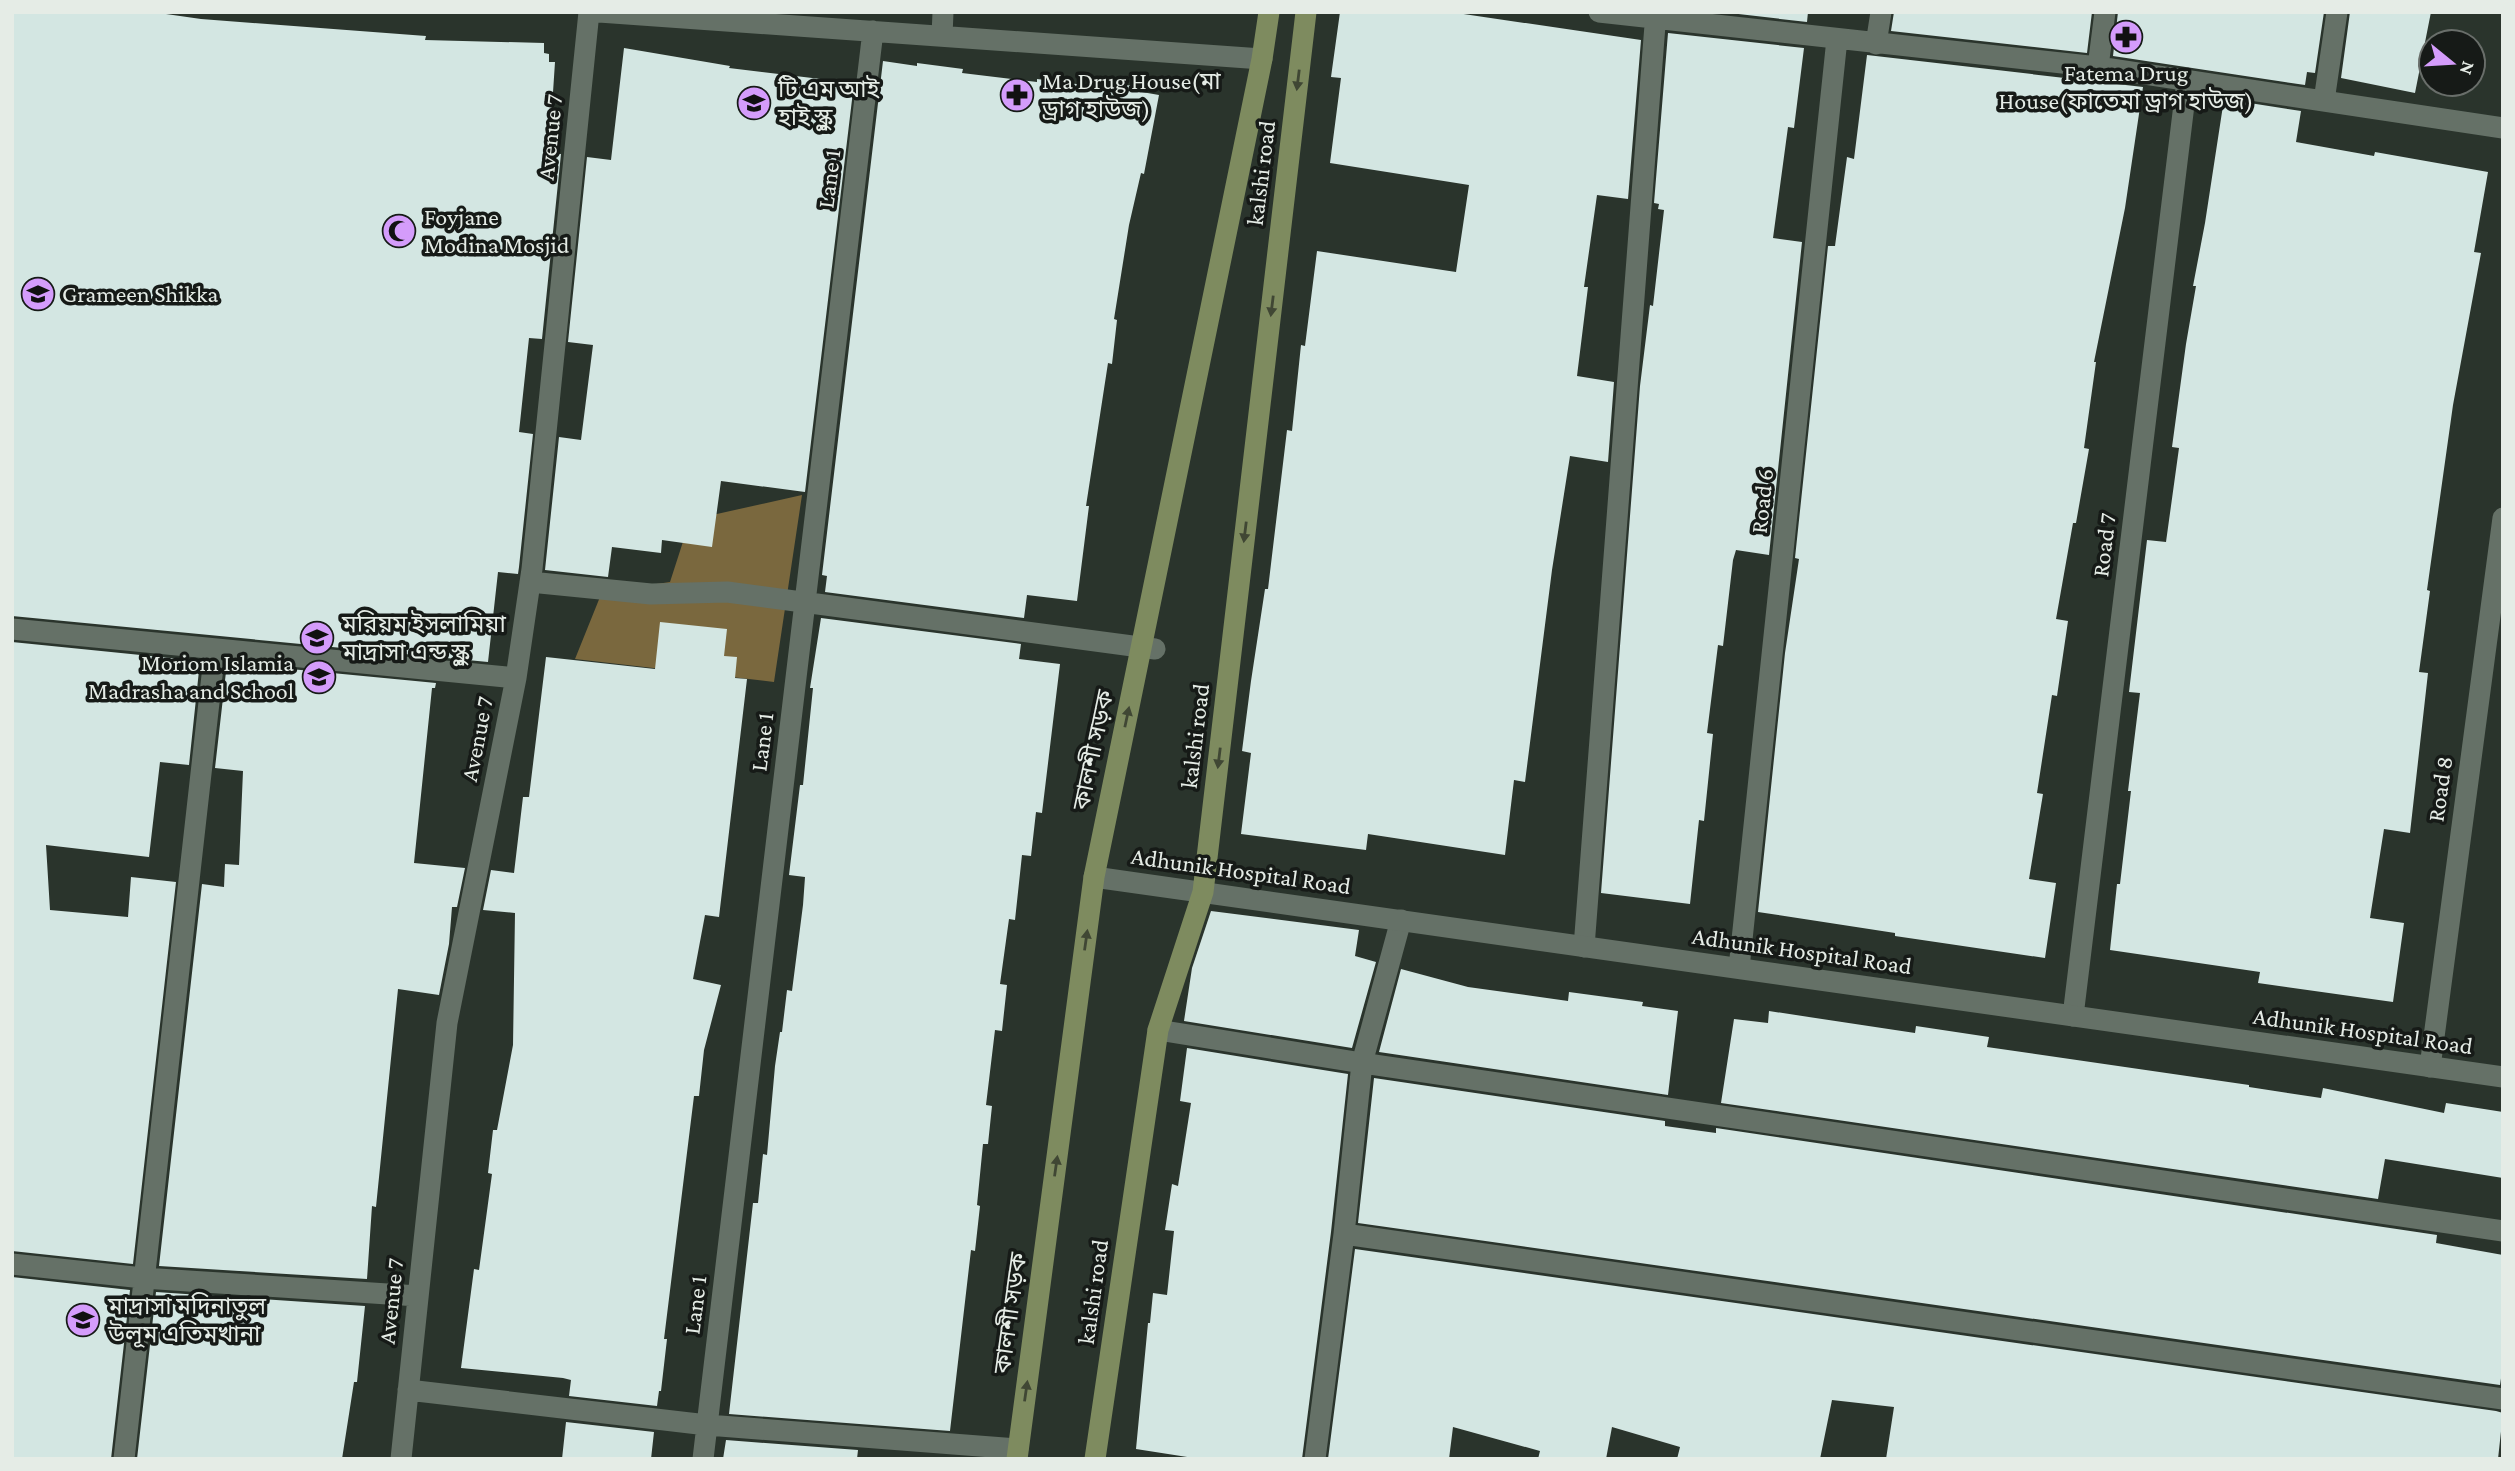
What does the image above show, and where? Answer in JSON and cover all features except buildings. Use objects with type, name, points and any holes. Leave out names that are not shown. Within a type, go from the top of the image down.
[{"type":"main road","name":"কালশী সড়ক","points":[[1017,1454],[1094,877],[1262,59],[1269,12]]},
{"type":"main road","name":"kalshi road","points":[[1095,1459],[1158,1030],[1203,892],[1306,12]]},
{"type":"street","name":"Avenue 7","points":[[401,1459],[447,1023],[516,678],[530,582],[589,12]]},
{"type":"street","points":[[599,12],[1262,59]]},
{"type":"street","points":[[942,36],[943,12]]},
{"type":"street","points":[[1599,12],[1655,15],[1876,44],[2098,67],[2503,128]]},
{"type":"street","points":[[1876,44],[1881,12]]},
{"type":"street","points":[[2098,67],[2105,12]]},
{"type":"street","points":[[2324,101],[2337,12]]},
{"type":"street","points":[[1584,947],[1655,15]]},
{"type":"street","name":"Lane 1","points":[[703,1459],[873,31]]},
{"type":"street","name":"Road 6","points":[[1739,968],[1838,39]]},
{"type":"street","name":"Road 7","points":[[2073,1016],[2187,80]]},
{"type":"street","name":"Road 8","points":[[2430,1067],[2503,518]]},
{"type":"street","points":[[530,582],[651,594],[727,592],[1155,649]]},
{"type":"street","points":[[12,629],[516,678]]},
{"type":"street","points":[[124,1459],[215,649]]},
{"type":"street","name":"Adhunik Hospital Road","points":[[1094,877],[2503,1077]]},
{"type":"street","points":[[1315,1459],[1344,1234],[1362,1063],[1401,920]]},
{"type":"street","points":[[1158,1030],[1362,1063],[2503,1231]]},
{"type":"street","points":[[1344,1234],[2503,1399]]},
{"type":"street","points":[[12,1264],[143,1278],[418,1296]]},
{"type":"street","points":[[408,1390],[707,1425],[1017,1454]]},
{"type":"shaded area","points":[[802,495],[774,682],[575,659],[602,592],[670,582],[690,520]]},
{"type":"place","name":"Fatema Drug House(ফাতেমা ড্রাগ হাউজ)","points":[[2126,37]]},
{"type":"place","name":"Ma Drug House(মা ড্রাগ হাউজ)","points":[[1017,95]]},
{"type":"place","name":"টি এম আই হাই স্কুল","points":[[754,103]]},
{"type":"place","name":"Foyjane Modina Mosjid","points":[[399,231]]},
{"type":"place","name":"Grameen Shikka","points":[[38,294]]},
{"type":"place","name":"মরিয়ম ইসলামিয়া মাদ্রাসা এন্ড স্কুল","points":[[317,638]]},
{"type":"place","name":"Moriom Islamia Madrasha and School","points":[[319,677]]},
{"type":"place","name":"মাদ্রাসা মদিনাতুল উলূম এতিমখানা","points":[[83,1320]]}]
